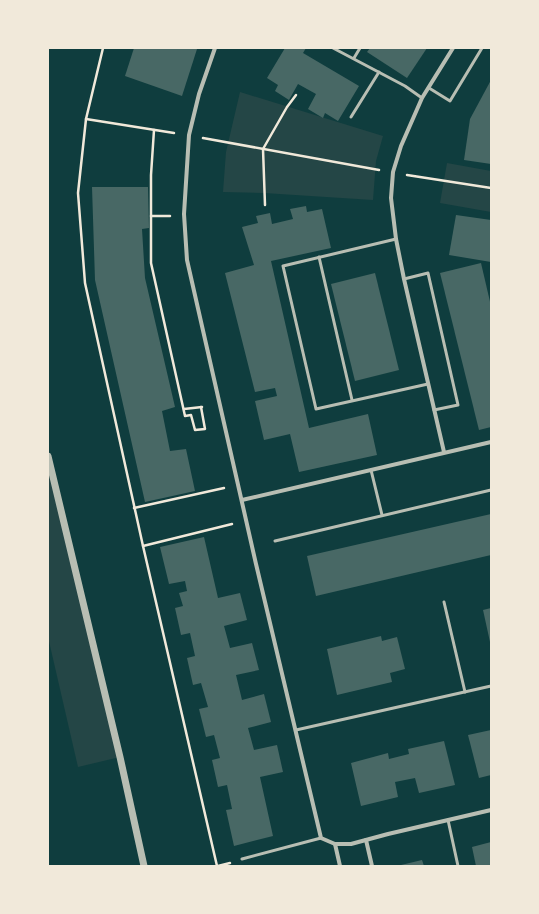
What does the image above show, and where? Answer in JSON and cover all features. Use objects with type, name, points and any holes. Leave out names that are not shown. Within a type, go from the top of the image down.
[{"type":"street","points":[[215,48],[199,94],[189,135],[184,214],[187,260],[321,838],[335,844],[351,844],[491,810]]},
{"type":"street","points":[[444,452],[404,279],[396,239],[391,198],[393,172],[401,146],[422,98],[453,48]]},
{"type":"street","points":[[242,500],[491,442]]},
{"type":"street","points":[[48,456],[120,756],[144,866]]},
{"type":"street","points":[[366,840],[372,866]]},
{"type":"street","points":[[335,844],[340,866]]},
{"type":"lane","points":[[333,48],[404,86],[422,98]]},
{"type":"lane","points":[[354,58],[360,48]]},
{"type":"lane","points":[[429,88],[450,101],[482,48]]},
{"type":"lane","points":[[351,117],[379,72]]},
{"type":"lane","points":[[396,239],[283,266],[316,409],[428,384]]},
{"type":"lane","points":[[319,258],[352,400]]},
{"type":"lane","points":[[404,279],[428,273],[458,405],[434,410]]},
{"type":"lane","points":[[371,470],[382,515]]},
{"type":"lane","points":[[275,541],[491,490]]},
{"type":"lane","points":[[444,602],[465,692]]},
{"type":"lane","points":[[296,730],[491,686]]},
{"type":"lane","points":[[448,820],[458,866]]},
{"type":"lane","points":[[242,859],[321,838]]},
{"type":"path","points":[[103,48],[86,119],[78,193],[85,283],[134,508],[218,866]]},
{"type":"path","points":[[265,205],[263,149],[287,107],[296,95]]},
{"type":"path","points":[[86,119],[177,133]]},
{"type":"path","points":[[154,130],[151,175],[151,262],[185,416],[191,415],[194,430],[205,429],[201,407]]},
{"type":"path","points":[[200,137],[384,171]]},
{"type":"path","points":[[403,174],[491,188]]},
{"type":"path","points":[[151,216],[171,216]]},
{"type":"path","points":[[184,409],[206,406]]},
{"type":"path","points":[[134,508],[224,488]]},
{"type":"path","points":[[143,546],[232,524]]},
{"type":"shaded area","points":[[240,92],[383,136],[376,161],[373,200],[223,192],[226,152]]},
{"type":"shaded area","points":[[447,163],[491,171],[491,212],[440,203]]},
{"type":"shaded area","points":[[48,456],[120,757],[78,767],[48,637]]},
{"type":"building","points":[[134,48],[197,49],[182,96],[125,76]]},
{"type":"building","points":[[285,48],[306,48],[303,53],[359,86],[338,121],[325,113],[323,118],[308,109],[316,94],[298,84],[289,100],[275,91],[278,85],[267,78]]},
{"type":"building","points":[[370,48],[427,48],[407,78],[367,52]]},
{"type":"building","points":[[491,80],[491,164],[464,160],[470,119]]},
{"type":"building","points":[[92,187],[148,187],[149,228],[142,229],[145,278],[175,407],[162,411],[170,451],[186,449],[195,491],[145,502],[95,280]]},
{"type":"building","points":[[306,206],[307,212],[322,209],[331,248],[271,261],[309,428],[368,414],[377,455],[299,472],[290,434],[264,440],[255,401],[277,396],[275,388],[255,392],[225,273],[254,265],[242,227],[258,223],[256,216],[270,213],[272,224],[293,219],[290,209]]},
{"type":"building","points":[[456,215],[491,220],[491,262],[449,255]]},
{"type":"building","points":[[481,263],[491,306],[491,427],[479,430],[440,273]]},
{"type":"building","points":[[375,273],[399,370],[355,381],[331,284]]},
{"type":"building","points":[[491,514],[491,555],[316,596],[307,556]]},
{"type":"building","points":[[204,537],[218,598],[240,593],[247,620],[224,626],[230,648],[252,643],[259,670],[236,675],[242,700],[264,694],[271,722],[248,728],[254,750],[277,745],[283,772],[260,777],[273,836],[234,846],[226,810],[232,809],[227,785],[218,787],[212,760],[220,758],[214,735],[206,737],[199,709],[208,707],[201,683],[193,685],[187,658],[195,656],[190,633],[181,635],[175,608],[183,606],[179,593],[187,591],[185,581],[169,584],[160,547]]},
{"type":"building","points":[[491,608],[491,642],[490,642],[483,610]]},
{"type":"building","points":[[381,636],[382,641],[397,637],[405,669],[390,673],[392,682],[337,695],[327,649]]},
{"type":"building","points":[[491,730],[491,775],[479,778],[468,735]]},
{"type":"building","points":[[444,741],[455,785],[419,793],[415,778],[395,782],[398,797],[361,806],[351,763],[388,753],[389,759],[409,754],[408,749]]},
{"type":"building","points":[[491,842],[491,866],[476,866],[472,847]]},
{"type":"building","points":[[422,860],[424,866],[401,866],[401,865]]}]
